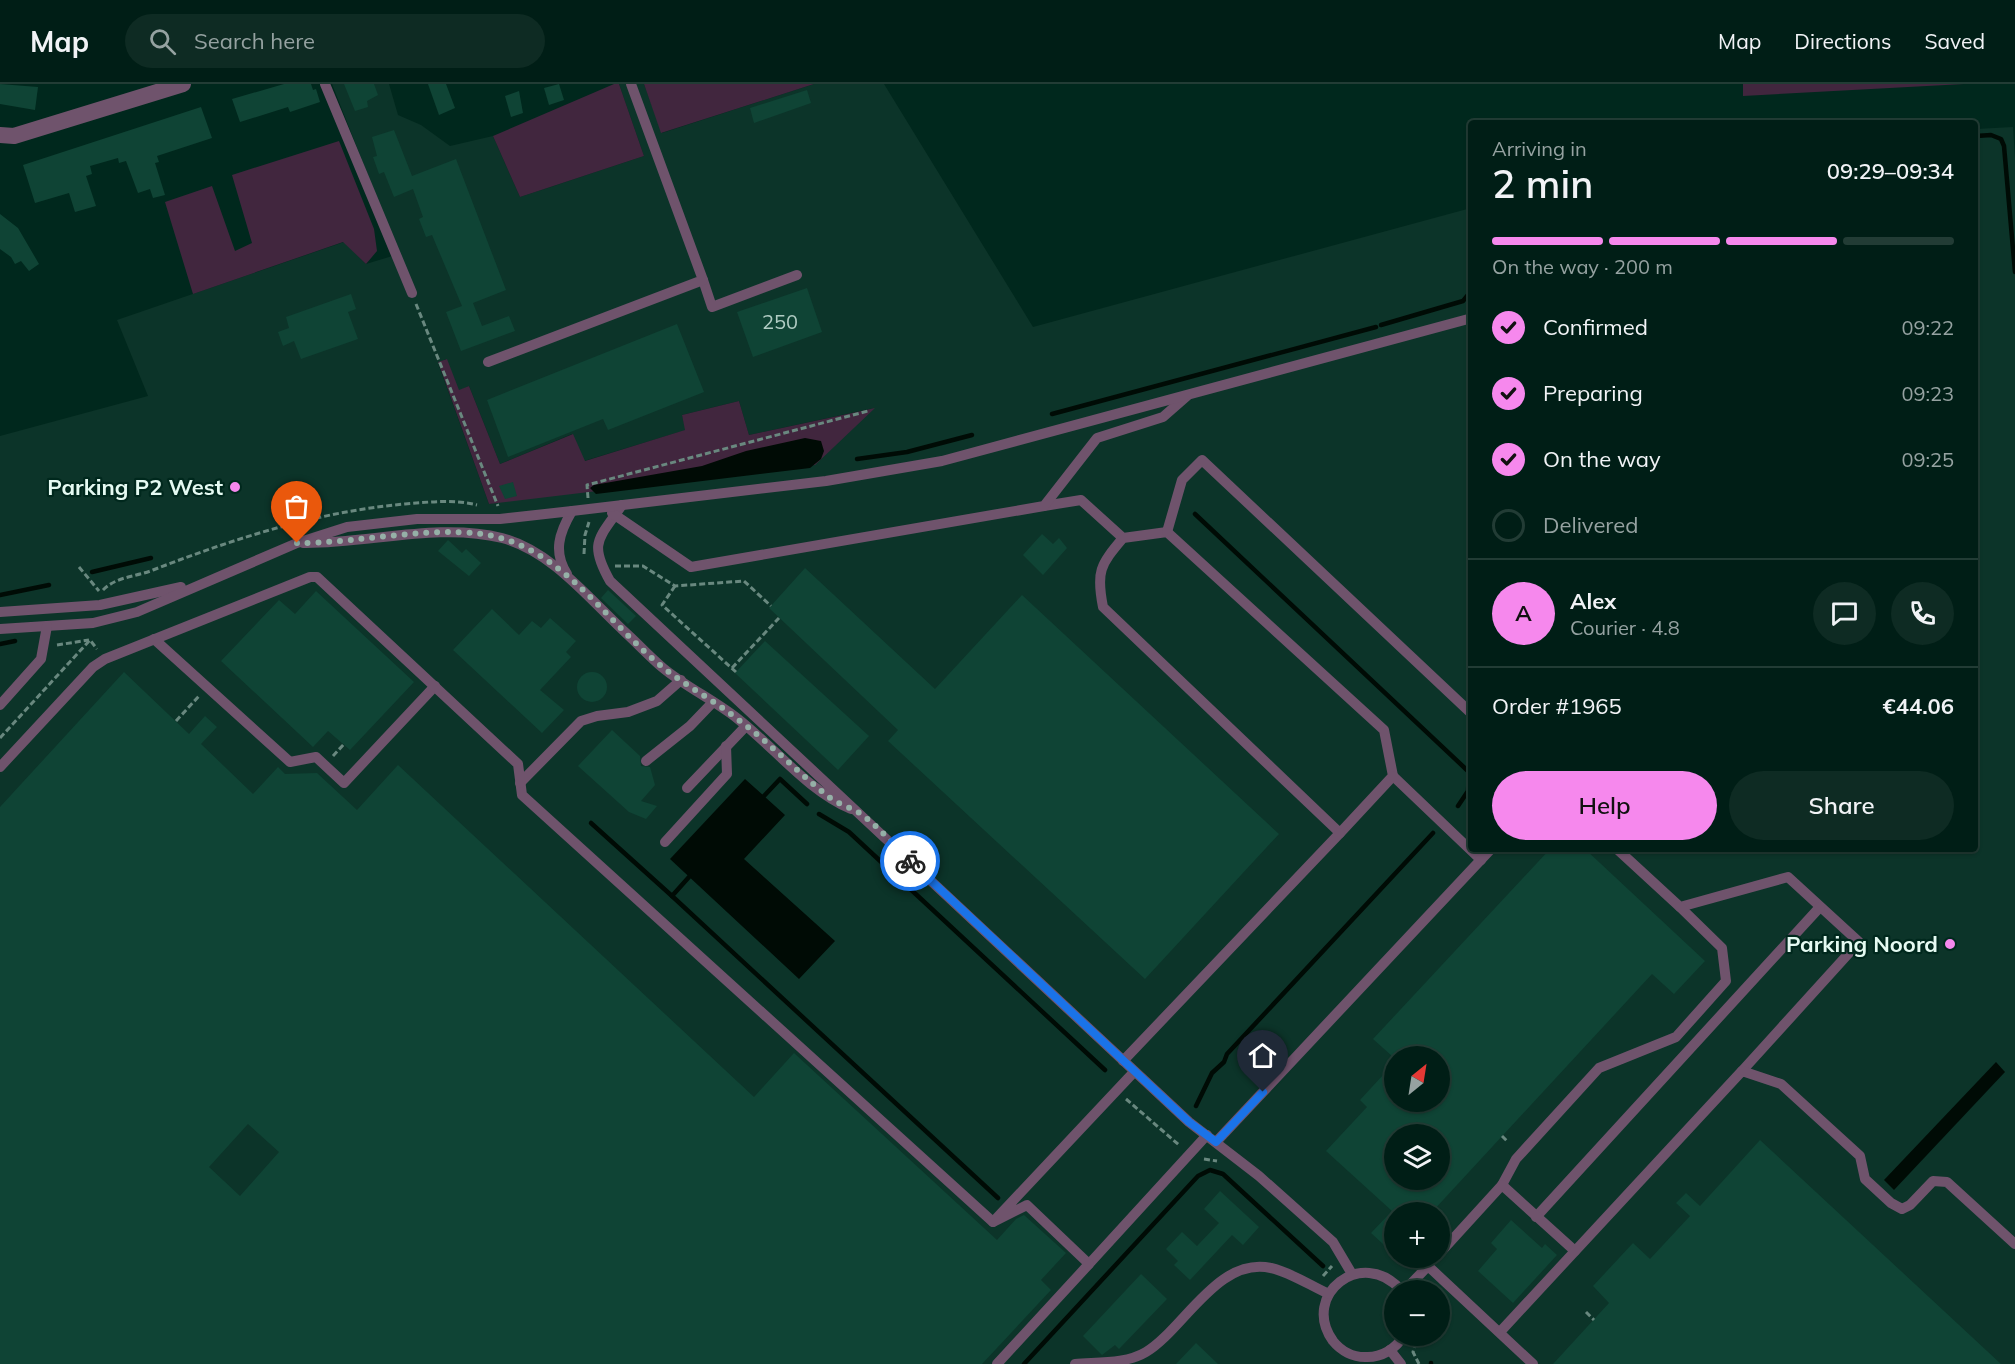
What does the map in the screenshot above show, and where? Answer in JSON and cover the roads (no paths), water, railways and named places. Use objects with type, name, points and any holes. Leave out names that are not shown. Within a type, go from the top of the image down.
[{"type":"street","points":[[0,135],[14,136],[183,84]]},
{"type":"lane","points":[[325,84],[412,293]]},
{"type":"lane","points":[[631,84],[712,307],[796,275]]},
{"type":"lane","points":[[488,362],[703,280]]},
{"type":"lane","points":[[0,630],[109,620],[137,612],[194,585],[297,543],[347,527],[417,519],[500,519],[622,506],[899,470],[1468,319]]},
{"type":"lane","points":[[1044,506],[1097,438],[1162,417],[1189,394]]},
{"type":"lane","points":[[1167,532],[1182,480],[1202,460],[1468,710]]},
{"type":"lane","points":[[604,507],[691,567],[1081,500],[1123,538]]},
{"type":"lane","points":[[622,506],[598,540],[597,559],[610,581],[1134,1072],[1189,1122],[1260,1176],[1333,1242],[1352,1274]]},
{"type":"lane","points":[[572,511],[559,538],[558,555],[573,583]]},
{"type":"lane","points":[[297,543],[334,543],[456,532],[483,534],[526,548],[546,560],[573,583],[664,668],[746,726],[796,772],[836,803],[860,813]]},
{"type":"lane","points":[[1167,532],[1123,538],[1103,561],[1097,580],[1102,607],[1340,832]]},
{"type":"lane","points":[[1167,532],[1384,730],[1393,776],[1468,848]]},
{"type":"lane","points":[[0,767],[93,667],[105,658],[310,577],[317,577],[518,764],[522,795],[993,1222]]},
{"type":"lane","points":[[0,612],[100,605],[194,585]]},
{"type":"lane","points":[[71,607],[73,624]]},
{"type":"lane","points":[[0,705],[41,659],[46,626]]},
{"type":"lane","points":[[154,639],[290,762],[316,757],[344,783],[435,686]]},
{"type":"lane","points":[[520,783],[581,721],[597,716],[628,712],[657,701],[681,680]]},
{"type":"lane","points":[[646,761],[690,726],[713,702]]},
{"type":"lane","points":[[687,788],[746,726]]},
{"type":"lane","points":[[665,842],[728,774],[726,746]]},
{"type":"lane","points":[[1123,1061],[1393,776]]},
{"type":"lane","points":[[1473,852],[1481,860]]},
{"type":"lane","points":[[1216,1142],[1488,852]]},
{"type":"lane","points":[[1450,1242],[1502,1185],[1516,1159],[1599,1068],[1676,1037],[1726,981],[1722,948],[1620,852]]},
{"type":"lane","points":[[1500,1332],[1859,942],[1788,877],[1680,907]]},
{"type":"lane","points":[[1536,1217],[1820,907]]},
{"type":"lane","points":[[1742,1071],[1781,1084],[1860,1156],[1865,1179],[1891,1203],[1902,1209],[1910,1205],[1933,1180],[1947,1182],[2015,1244]]},
{"type":"lane","points":[[993,1222],[1134,1072]]},
{"type":"lane","points":[[997,1364],[1207,1135]]},
{"type":"lane","points":[[1502,1185],[1575,1251]]},
{"type":"lane","points":[[993,1222],[1027,1205],[1089,1264]]},
{"type":"lane","points":[[1075,1364],[1124,1361],[1146,1352],[1213,1287],[1238,1272],[1256,1267],[1272,1268],[1329,1294]]},
{"type":"lane","points":[[1413,1280],[1425,1268]]},
{"type":"lane","points":[[1439,1268],[1533,1364]]},
{"type":"lane","points":[[1389,1280],[1381,1274],[1367,1272],[1352,1274],[1335,1286],[1329,1294],[1324,1307],[1324,1321],[1332,1340],[1347,1353],[1369,1357],[1390,1350],[1394,1346]]},
{"type":"lane","points":[[1390,1350],[1401,1364]]},
{"type":"lane","points":[[1343,1364],[1347,1353]]},
{"type":"waterway","points":[[1978,136],[1991,135],[2001,139],[2004,146],[2015,272]]},
{"type":"waterway","points":[[1381,325],[1463,301],[1468,295]]},
{"type":"waterway","points":[[1052,414],[1376,327]]},
{"type":"waterway","points":[[857,459],[907,452],[972,435]]},
{"type":"waterway","points":[[1195,514],[1468,771]]},
{"type":"waterway","points":[[92,572],[151,558]]},
{"type":"waterway","points":[[0,595],[49,585]]},
{"type":"waterway","points":[[0,644],[15,641]]},
{"type":"waterway","points":[[764,796],[780,779],[807,804]]},
{"type":"waterway","points":[[1458,806],[1468,791]]},
{"type":"waterway","points":[[819,814],[849,832],[1105,1070]]},
{"type":"waterway","points":[[591,823],[672,896]]},
{"type":"waterway","points":[[1196,1106],[1212,1073],[1224,1062],[1227,1054],[1433,833]]},
{"type":"waterway","points":[[689,877],[672,896],[998,1198]]},
{"type":"waterway","points":[[1024,1364],[1198,1176],[1210,1170],[1223,1174],[1323,1266]]},
{"type":"place","name":"Parking P2 West","points":[[235,487]]},
{"type":"place","name":"Parking Noord","points":[[1950,944]]}]
